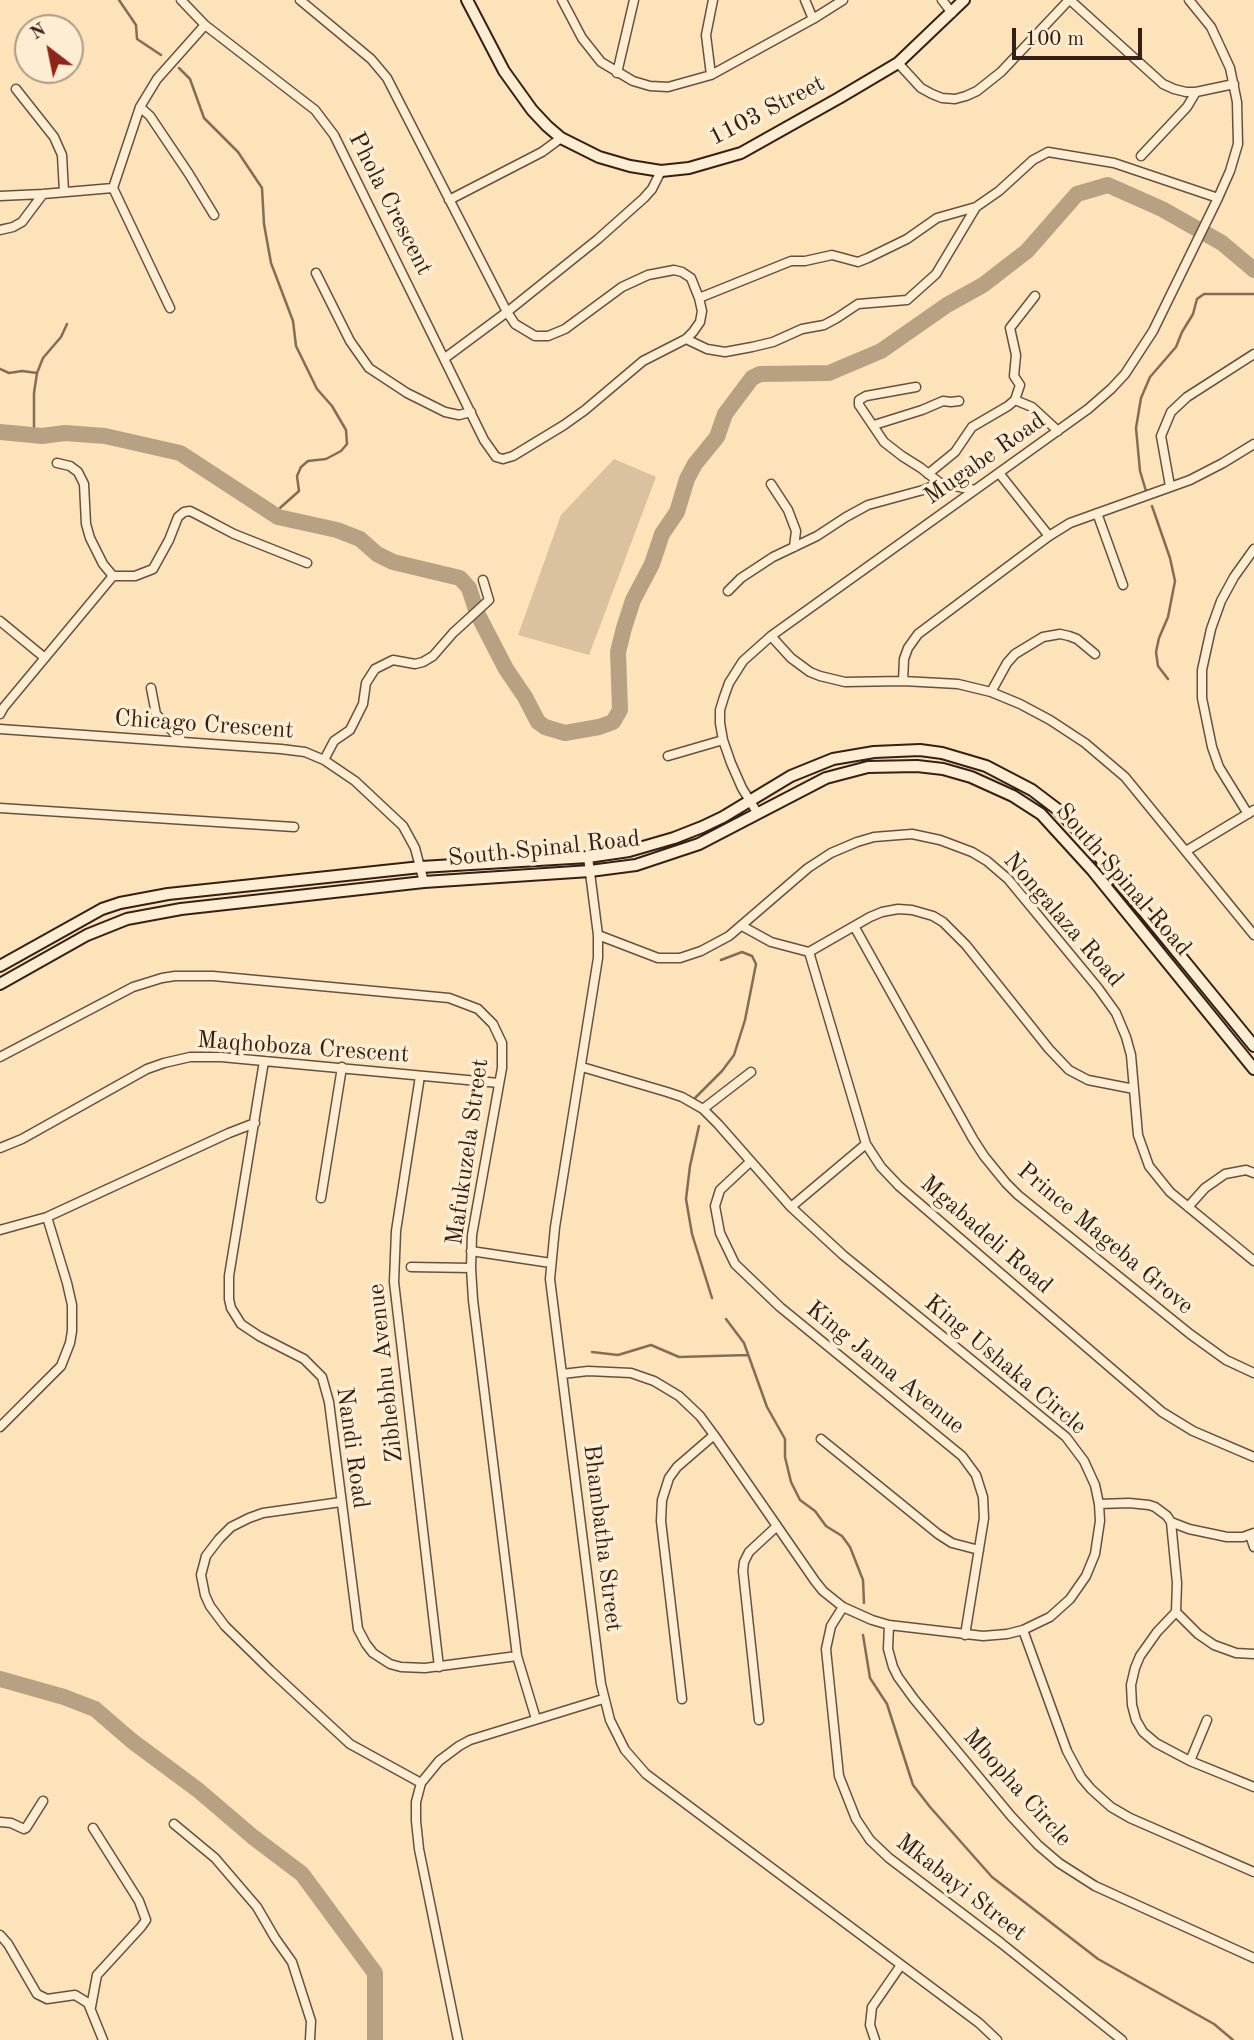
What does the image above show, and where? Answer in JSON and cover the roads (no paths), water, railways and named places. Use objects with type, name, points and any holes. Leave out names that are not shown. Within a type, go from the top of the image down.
[{"type":"street","name":"Phola Crescent","points":[[181,0],[205,25],[301,99],[322,119],[340,147],[484,440],[496,457],[513,457],[585,410],[643,361],[686,339]]},
{"type":"street","points":[[300,0],[371,59],[387,78],[507,313],[515,324],[535,335],[548,336],[565,329],[622,287],[663,271],[682,272],[691,278],[699,298],[702,311],[700,322],[686,339],[707,349],[725,352],[773,342],[802,329],[824,325],[858,304],[907,300],[936,274],[976,207]]},
{"type":"street","name":"1103 Street","points":[[467,0],[520,95],[561,138],[599,157],[661,172],[711,163],[741,153],[898,63],[964,0]]},
{"type":"street","points":[[562,0],[593,54],[601,62],[634,81],[650,86],[668,87],[711,75],[843,0]]},
{"type":"street","points":[[618,73],[634,0]]},
{"type":"street","points":[[711,75],[706,35],[713,0]]},
{"type":"street","points":[[805,0],[813,19]]},
{"type":"street","points":[[942,0],[952,13]]},
{"type":"street","points":[[898,63],[921,88],[932,94],[955,99],[966,96],[1001,72],[1070,0],[1163,83],[1174,89],[1196,92],[1234,84]]},
{"type":"street","name":"Mugabe Road","points":[[758,814],[731,763],[723,740],[720,710],[729,683],[743,661],[771,636],[1098,401],[1132,365],[1153,331],[1218,198],[1238,144],[1237,102],[1223,49],[1211,27],[1189,0]]},
{"type":"street","points":[[170,308],[113,188],[139,107],[157,79],[205,25]]},
{"type":"street","points":[[16,89],[54,137],[62,155],[64,192]]},
{"type":"street","points":[[1141,156],[1187,107],[1196,92]]},
{"type":"street","points":[[139,107],[150,116],[214,215]]},
{"type":"street","points":[[449,200],[542,152],[561,138]]},
{"type":"street","points":[[699,298],[791,261],[837,255],[858,262],[907,239],[937,218],[976,207],[999,191],[1039,155],[1048,152],[1114,163],[1218,198]]},
{"type":"street","points":[[445,358],[507,313],[598,239],[644,198],[661,172]]},
{"type":"street","points":[[0,196],[113,188]]},
{"type":"street","points":[[0,230],[22,222],[43,194]]},
{"type":"street","points":[[316,273],[350,341],[369,368],[398,388],[445,412],[459,415],[471,412]]},
{"type":"street","points":[[928,474],[955,452],[972,427],[1015,400],[1020,387],[1014,376],[1016,355],[1010,328],[1035,296]]},
{"type":"street","points":[[1171,486],[1161,436],[1171,412],[1187,397],[1254,354]]},
{"type":"street","points":[[916,387],[866,396],[861,399],[859,405],[887,446],[940,484],[975,490]]},
{"type":"street","points":[[1015,400],[1032,407],[1058,431]]},
{"type":"street","points":[[874,425],[943,401],[959,401]]},
{"type":"street","points":[[903,681],[904,659],[918,634],[1049,536],[1070,523],[1209,471],[1254,444]]},
{"type":"street","points":[[57,463],[70,466],[78,472],[84,484],[86,524],[90,538],[103,564],[113,576]]},
{"type":"street","points":[[999,473],[1049,536]]},
{"type":"street","points":[[771,484],[789,510],[796,531],[794,547]]},
{"type":"street","points":[[728,591],[747,574],[780,553],[817,536],[868,505],[940,484]]},
{"type":"street","points":[[0,714],[113,576],[135,576],[153,569],[178,517],[184,512],[190,512],[234,534],[307,563]]},
{"type":"street","points":[[1097,513],[1123,585]]},
{"type":"street","points":[[1186,851],[1251,812],[1219,767],[1212,747],[1202,698],[1202,670],[1211,629],[1221,601],[1254,549]]},
{"type":"street","points":[[324,760],[334,741],[350,730],[363,704],[366,683],[375,669],[393,660],[411,664],[423,662],[433,656],[453,633],[489,601],[483,580]]},
{"type":"street","points":[[0,621],[45,657]]},
{"type":"street","points":[[992,692],[1007,663],[1015,654],[1043,637],[1060,634],[1069,636],[1095,654]]},
{"type":"street","points":[[771,636],[791,658],[820,676],[845,682],[958,684],[1010,699],[1050,720],[1102,756],[1140,794],[1254,935]]},
{"type":"street","points":[[151,688],[156,714],[183,742]]},
{"type":"street","name":"Chicago Crescent","points":[[0,729],[305,752],[324,760],[355,780],[403,826],[411,840],[424,882]]},
{"type":"street","points":[[668,756],[723,740]]},
{"type":"street","name":"South Spinal Road","points":[[0,966],[102,909],[131,901],[168,894],[421,867],[588,857],[629,851],[674,838],[723,817],[791,776],[833,759],[886,751],[920,750],[942,753],[986,766],[1010,777],[1058,809],[1254,1046]]},
{"type":"street","name":"South Spinal Road","points":[[0,984],[98,930],[127,919],[149,914],[424,882],[617,868],[657,859],[699,844],[826,778],[868,767],[917,766],[943,769],[998,787],[1041,814],[1070,845],[1254,1069]]},
{"type":"street","points":[[0,807],[294,827]]},
{"type":"street","name":"Nongalaza Road","points":[[598,935],[651,956],[680,958],[715,944],[741,926],[819,860],[845,846],[874,837],[912,834],[956,845],[987,861],[1008,879],[1116,1013],[1131,1055],[1138,1135],[1145,1158],[1162,1184],[1254,1261]]},
{"type":"street","name":"Bhambatha Street","points":[[588,857],[598,935],[597,968],[555,1227],[550,1279],[603,1699],[616,1735],[632,1760],[646,1774],[979,2023],[998,2040]]},
{"type":"street","points":[[741,926],[763,939],[809,951],[883,912],[898,909],[933,916],[943,922],[966,946],[1069,1070],[1088,1080],[1134,1089]]},
{"type":"street","name":"Prince Mageba Grove","points":[[853,926],[973,1139],[995,1170],[1018,1195],[1190,1334],[1226,1360],[1254,1373]]},
{"type":"street","name":"Mgabadeli Road","points":[[809,951],[866,1144],[892,1179],[1162,1412],[1193,1431],[1254,1457]]},
{"type":"street","name":"Mafukuzela Street","points":[[0,1057],[133,987],[175,976],[213,976],[460,1000],[478,1009],[494,1024],[503,1053],[471,1251],[471,1268],[517,1656],[536,1719]]},
{"type":"street","name":"Maqhoboza Crescent","points":[[0,1148],[22,1139],[128,1079],[164,1063],[203,1056],[499,1083]]},
{"type":"street","name":"Nandi Road","points":[[264,1061],[228,1287],[232,1308],[242,1324],[304,1359],[322,1377],[329,1402],[355,1622],[360,1635],[373,1653],[390,1664],[414,1669],[517,1656]]},
{"type":"street","points":[[321,1198],[342,1067]]},
{"type":"street","name":"King Ushaka Circle","points":[[562,1374],[617,1371],[642,1376],[667,1387],[679,1396],[714,1435],[823,1591],[860,1615],[889,1625],[965,1635],[994,1636],[1023,1630],[1059,1609],[1086,1576],[1095,1554],[1099,1534],[1099,1503],[1095,1485],[1087,1467],[1066,1437],[843,1255],[791,1207],[703,1109],[682,1097],[582,1067]]},
{"type":"street","points":[[703,1109],[751,1072]]},
{"type":"street","name":"Zibhebhu Avenue","points":[[421,1076],[396,1231],[394,1282],[439,1667]]},
{"type":"street","points":[[0,1230],[47,1217],[255,1123]]},
{"type":"street","points":[[791,1207],[866,1144]]},
{"type":"street","name":"King Jama Avenue","points":[[750,1161],[726,1182],[717,1196],[716,1214],[729,1255],[742,1272],[780,1307],[967,1461],[976,1475],[983,1497],[984,1518],[965,1635]]},
{"type":"street","points":[[1188,1207],[1205,1188],[1225,1174],[1246,1170],[1254,1173]]},
{"type":"street","points":[[0,1427],[56,1372],[70,1343],[72,1305],[47,1217]]},
{"type":"street","points":[[471,1251],[551,1263]]},
{"type":"street","points":[[411,1267],[471,1268]]},
{"type":"street","points":[[682,1699],[661,1521],[662,1500],[669,1478],[677,1467],[714,1435]]},
{"type":"street","points":[[821,1438],[944,1538],[979,1550]]},
{"type":"street","points":[[341,1502],[263,1513],[232,1527],[211,1547],[206,1556],[201,1575],[205,1595],[209,1606],[225,1626],[342,1737],[359,1750],[421,1783]]},
{"type":"street","points":[[1099,1503],[1149,1505],[1161,1510],[1171,1522],[1189,1529],[1236,1538],[1252,1534],[1254,1547]]},
{"type":"street","points":[[1171,1522],[1177,1583],[1176,1612],[1140,1656],[1131,1685],[1136,1720],[1143,1732],[1156,1743],[1190,1761],[1254,1787]]},
{"type":"street","points":[[759,1720],[743,1571],[748,1552],[776,1527]]},
{"type":"street","name":"Mkabayi Street","points":[[844,1606],[831,1626],[826,1649],[839,1776],[856,1819],[870,1840],[889,1858],[1002,1943],[1122,2040]]},
{"type":"street","points":[[1176,1612],[1198,1634],[1214,1645],[1237,1653],[1254,1654]]},
{"type":"street","name":"Mbopha Circle","points":[[889,1625],[888,1649],[898,1677],[1011,1816],[1038,1845],[1059,1863],[1095,1886],[1254,1958]]},
{"type":"street","points":[[1023,1630],[1067,1751],[1091,1789],[1111,1807],[1130,1818],[1254,1872]]},
{"type":"street","points":[[458,2040],[419,1849],[416,1802],[421,1783],[439,1761],[470,1740],[603,1699]]},
{"type":"street","points":[[1190,1761],[1207,1720]]},
{"type":"street","points":[[0,1822],[11,1823],[24,1829],[43,1801]]},
{"type":"street","points":[[174,1824],[215,1858],[257,1907],[292,1962],[311,2021],[310,2040]]},
{"type":"street","points":[[91,2007],[97,1975],[146,1920],[139,1901],[93,1828]]},
{"type":"street","points":[[0,1935],[37,1994],[47,1999],[75,1995],[85,2000],[91,2007],[103,2040]]},
{"type":"street","points":[[875,2040],[870,2025],[872,2007],[901,1965]]},
{"type":"waterway","points":[[119,0],[136,25],[137,39],[161,55]]},
{"type":"waterway","points":[[179,68],[190,79],[204,118],[238,152],[262,188],[264,224],[271,263],[293,321],[296,346],[317,389],[332,406],[346,430],[347,444],[341,451],[326,459],[308,461],[301,467],[297,476],[299,491],[280,508],[278,517]]},
{"type":"waterway","points":[[0,432],[42,436],[65,433],[105,436],[180,453],[278,517],[337,530],[360,539],[377,554],[393,562],[460,578],[469,588],[477,613],[538,722],[565,733],[613,722],[620,710],[618,652],[633,600],[652,564],[662,534],[677,512],[687,479],[695,464],[717,437],[725,414],[752,378],[760,374],[829,373],[881,351],[947,305],[983,285],[1027,251],[1077,194],[1108,185],[1162,209],[1222,243],[1254,270]]},
{"type":"waterway","points":[[1146,491],[1140,471],[1136,428],[1141,398],[1150,377],[1176,347],[1193,314],[1197,299],[1204,294],[1254,294]]},
{"type":"waterway","points":[[34,435],[37,373],[43,358],[61,337],[67,324]]},
{"type":"waterway","points":[[0,369],[9,373],[37,373]]},
{"type":"waterway","points":[[1152,506],[1175,581],[1168,617],[1156,652],[1158,666],[1168,679]]},
{"type":"waterway","points":[[695,1098],[734,1055],[745,1020],[756,964],[752,956],[742,952],[721,960]]},
{"type":"waterway","points":[[699,1126],[686,1199],[692,1234],[712,1298]]},
{"type":"waterway","points":[[726,1319],[744,1343],[767,1407],[785,1439],[785,1457],[791,1482],[800,1500],[815,1511],[826,1526],[842,1536],[850,1547],[863,1580],[864,1603]]},
{"type":"waterway","points":[[592,1352],[618,1355],[651,1345],[679,1357],[748,1355]]},
{"type":"waterway","points":[[863,1635],[870,1678],[887,1704],[913,1785],[992,1877],[1098,1959],[1214,2024],[1233,2040]]},
{"type":"waterway","points":[[0,1679],[64,1697],[95,1709],[302,1874],[375,1973],[375,2040]]}]
